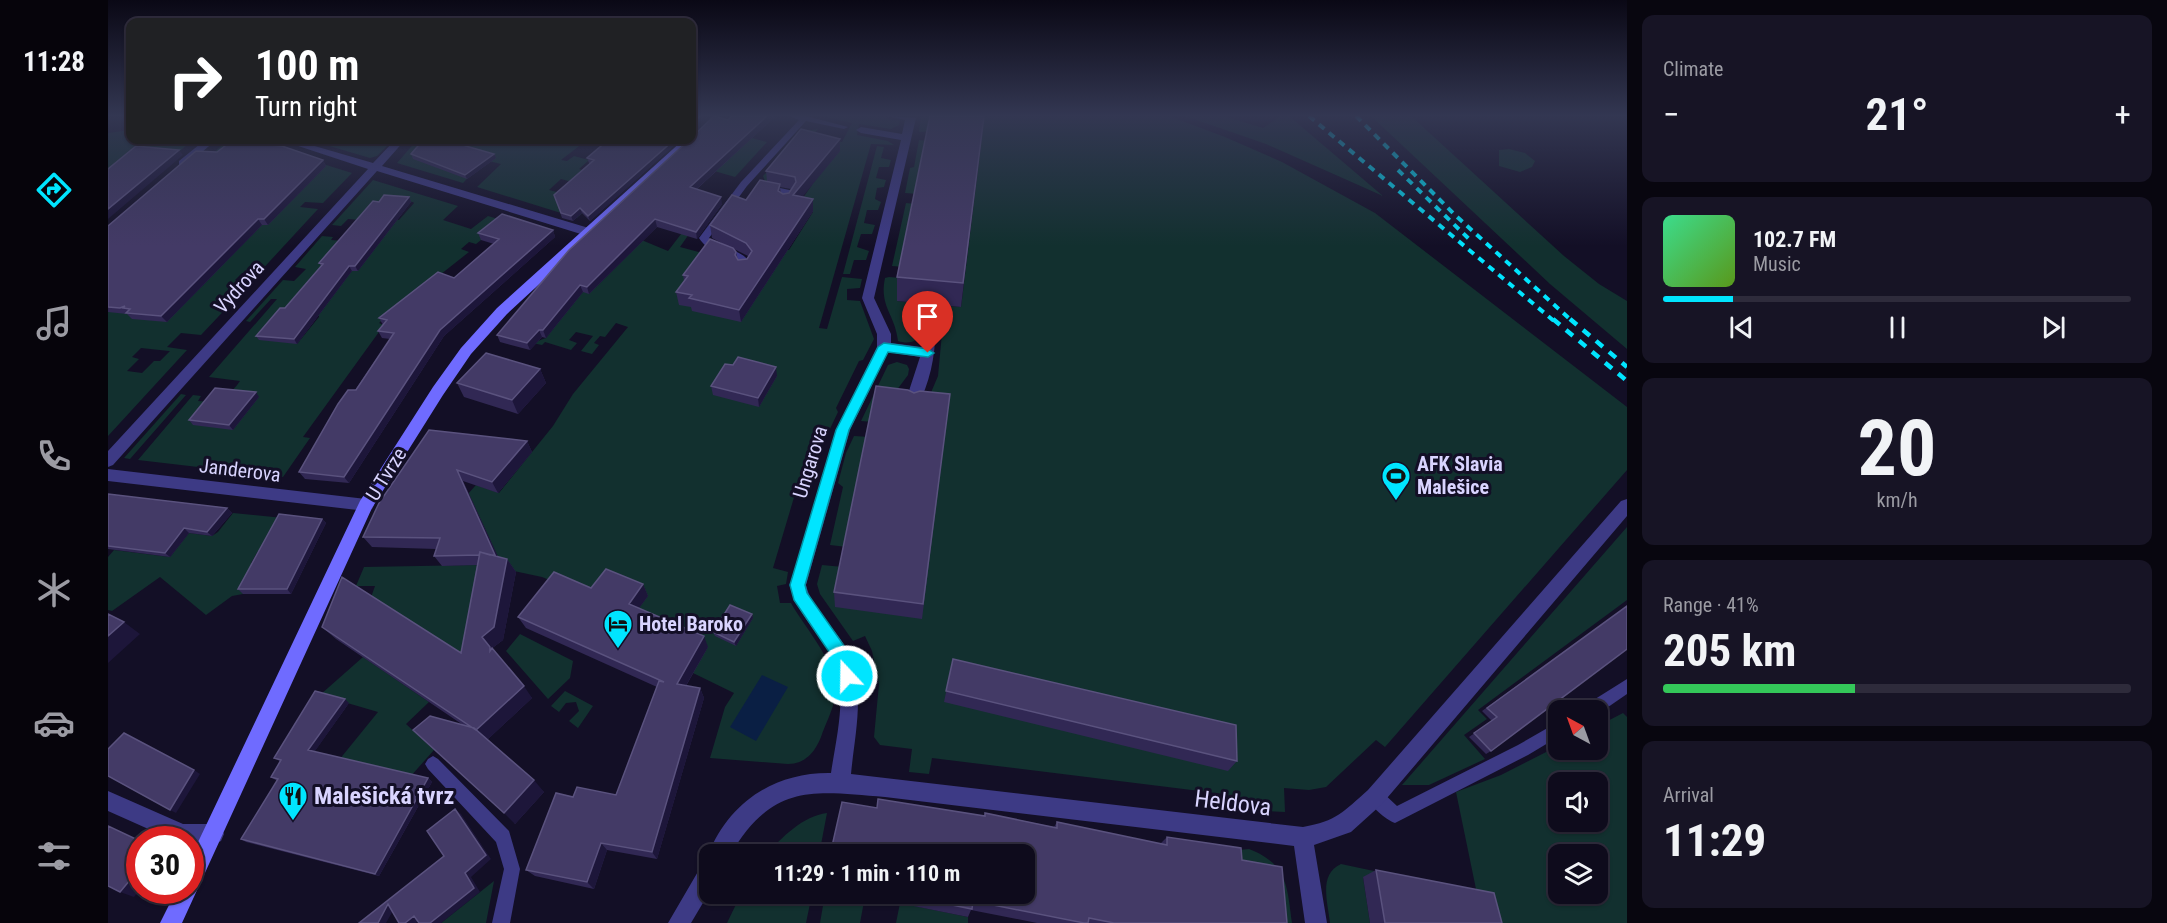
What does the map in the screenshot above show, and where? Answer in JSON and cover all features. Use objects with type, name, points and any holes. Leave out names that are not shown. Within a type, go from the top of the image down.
[{"type":"main road","name":"U Tvrze","points":[[204,854],[290,664],[366,505],[466,351],[502,311],[668,159]]},
{"type":"main road","points":[[171,923],[180,904]]},
{"type":"street","points":[[174,171],[188,159]]},
{"type":"street","points":[[348,159],[588,232]]},
{"type":"street","name":"Vydrova","points":[[108,461],[382,159]]},
{"type":"street","points":[[901,159],[868,298],[884,334],[884,347],[928,353]]},
{"type":"street","points":[[912,403],[925,373],[931,331],[928,309]]},
{"type":"street","name":"Ungarova","points":[[840,784],[848,702],[845,666],[837,649],[805,605],[798,585],[843,430],[884,347]]},
{"type":"street","name":"Janderova","points":[[108,475],[366,505]]},
{"type":"street","name":"Heldova","points":[[726,844],[742,821],[760,803],[781,790],[799,784],[885,787],[1303,837],[1325,833],[1344,825],[1394,777],[1627,505]]},
{"type":"street","points":[[108,801],[183,834],[214,834]]},
{"type":"street","points":[[1303,837],[1316,923]]},
{"type":"street","points":[[679,923],[699,889]]},
{"type":"lane","points":[[744,269],[746,264],[741,257],[711,247],[704,238],[744,184],[767,159]]},
{"type":"lane","points":[[744,184],[791,193]]},
{"type":"lane","points":[[785,202],[797,184]]},
{"type":"lane","points":[[1606,700],[1627,686]]},
{"type":"lane","points":[[1375,797],[1395,815],[1548,735]]},
{"type":"lane","points":[[433,764],[503,837],[512,869],[501,923]]},
{"type":"green space","points":[[108,159],[159,159],[108,172]]},
{"type":"green space","points":[[206,159],[307,159],[352,173],[323,203],[305,202],[300,207],[318,209],[258,274],[242,273],[235,280],[251,282],[201,335],[181,333],[167,347],[187,350],[108,436],[108,293],[196,168]],"holes":[[[141,348],[170,351],[160,361],[154,361],[142,373],[127,371],[139,359],[132,357]]]},
{"type":"green space","points":[[400,159],[562,159],[567,161],[586,159],[589,160],[579,169],[593,173],[579,184],[561,179],[549,190],[564,194],[586,209],[577,218],[477,187],[501,164],[485,160],[463,183],[397,163]]},
{"type":"green space","points":[[697,159],[751,159],[735,177],[687,163]]},
{"type":"green space","points":[[779,159],[867,159],[819,328],[827,329],[842,277],[862,279],[860,288],[847,289],[847,300],[860,301],[874,339],[863,360],[859,361],[836,408],[838,412],[818,454],[804,495],[795,494],[773,568],[788,572],[786,584],[777,586],[780,603],[791,603],[822,650],[833,675],[835,689],[834,702],[816,748],[799,762],[788,764],[710,758],[725,707],[734,693],[693,673],[597,599],[542,577],[504,569],[450,514],[476,485],[499,493],[553,426],[573,394],[628,327],[616,323],[605,337],[600,336],[594,343],[599,345],[592,354],[581,351],[593,336],[576,332],[569,340],[577,343],[571,350],[545,342],[542,345],[532,343],[546,338],[553,329],[615,229],[668,251],[688,225],[712,201],[680,247],[721,258],[698,278],[757,258],[721,242],[744,240],[789,250],[813,212],[796,208],[812,185],[765,181],[763,176]]},
{"type":"green space","points":[[874,159],[891,160],[889,167],[879,167],[876,178],[886,180],[884,187],[877,188],[875,199],[881,202],[878,210],[867,210],[864,223],[875,225],[872,234],[861,234],[857,247],[869,251],[866,260],[854,260],[850,274],[843,274]]},
{"type":"green space","points":[[915,159],[925,159],[918,194],[905,193],[910,168],[914,167]]},
{"type":"green space","points":[[979,159],[1275,159],[1375,213],[1627,407],[1627,470],[1385,747],[1376,740],[1326,787],[1309,790],[1284,788],[1285,812],[1227,809],[1224,794],[932,758],[929,774],[909,772],[912,749],[880,745],[874,737],[879,684],[872,651],[865,636],[853,641],[820,594],[817,584],[822,565],[843,567],[924,409],[938,376],[942,333],[940,305],[961,307]]},
{"type":"green space","points":[[1300,159],[1340,159],[1383,196]]},
{"type":"green space","points":[[1417,159],[1458,159],[1564,256],[1599,284],[1627,301],[1627,349],[1550,284]]},
{"type":"green space","points":[[1499,159],[1535,161],[1532,167],[1520,172],[1499,166]]},
{"type":"green space","points":[[373,180],[458,206],[443,220],[471,229],[488,216],[505,221],[476,244],[469,242],[461,249],[469,252],[379,323],[384,325],[303,437],[310,438],[283,477],[138,460],[193,395],[201,396],[198,401],[211,401],[228,394],[236,386],[240,381],[209,377],[277,299],[271,299],[250,322],[246,321],[283,280],[294,281],[306,269],[295,267],[322,236],[333,237],[331,240],[356,242],[373,221],[348,219],[341,226],[332,225]],"holes":[[[387,200],[413,202],[414,203],[399,220],[367,217]],[[283,313],[319,316],[319,317],[297,344]]]},
{"type":"green space","points":[[906,203],[916,204],[904,267],[892,266]]},
{"type":"green space","points":[[885,278],[901,278],[897,301],[917,303],[921,333],[912,342],[898,341],[884,296]]},
{"type":"green space","points":[[897,362],[907,365],[908,375],[873,422],[861,421],[888,365]]},
{"type":"green space","points":[[181,394],[186,395],[130,459],[124,458]]},
{"type":"green space","points":[[854,436],[870,437],[847,547],[830,545],[843,487],[838,483],[846,453]]},
{"type":"green space","points":[[233,513],[283,518],[265,551],[258,551],[251,563],[259,563],[243,594],[232,596],[206,615],[160,577],[112,611],[108,610],[108,557],[114,550],[170,557],[189,533],[212,536]]},
{"type":"green space","points":[[1627,527],[1627,600],[1478,710],[1487,719],[1464,735],[1485,759],[1429,785],[1402,785]]},
{"type":"green space","points":[[475,565],[488,567],[461,659],[369,603],[375,586],[356,586],[364,567]]},
{"type":"green space","points":[[520,634],[573,661],[570,678],[548,699],[506,651]]},
{"type":"green space","points":[[363,657],[429,702],[406,724],[434,750],[410,777],[339,760],[378,712],[320,695]]},
{"type":"green space","points":[[565,691],[593,706],[578,728],[569,721],[579,711],[576,702],[566,703],[559,712],[551,706]]},
{"type":"green space","points":[[1623,713],[1627,717],[1627,923],[1483,923],[1456,792],[1501,775],[1548,751],[1548,760],[1608,760],[1608,721]]},
{"type":"green space","points":[[827,813],[821,844],[777,844],[801,823]]},
{"type":"green space","points":[[1249,849],[1271,862],[1283,878],[1289,898],[1292,923],[1272,923],[1232,854],[1239,850]]},
{"type":"green space","points":[[1341,864],[1449,887],[1363,877],[1370,923],[1330,923],[1327,882],[1329,875]]},
{"type":"green space","points":[[494,881],[486,923],[441,923]]},
{"type":"green space","points":[[736,904],[810,904],[806,923],[727,923]]},
{"type":"green space","points":[[823,904],[864,904],[860,923],[820,923]]},
{"type":"green space","points":[[900,904],[968,917],[968,923],[896,923]]},
{"type":"water","points":[[762,675],[788,687],[756,741],[730,727]]},
{"type":"building","points":[[120,159],[168,159],[108,209],[108,169]]},
{"type":"building","points":[[187,159],[323,160],[264,219],[258,219],[161,316],[126,313],[130,309],[123,308],[125,306],[108,307],[108,226]]},
{"type":"building","points":[[424,159],[487,159],[465,175]]},
{"type":"building","points":[[591,159],[652,159],[588,216],[580,208],[571,216],[561,213],[554,195],[594,160]]},
{"type":"building","points":[[668,159],[720,159],[690,187],[721,197],[696,232],[655,219],[587,287],[580,285],[543,330],[539,330],[527,343],[497,335],[569,250]]},
{"type":"building","points":[[776,159],[823,159],[793,195],[813,199],[739,310],[689,298],[692,295],[676,292],[688,276],[683,275],[710,239],[733,248],[738,260],[747,259],[752,251],[746,243],[710,225],[732,195],[746,200],[760,180],[780,184],[778,191],[783,194],[789,193],[796,182],[795,177],[766,171]]},
{"type":"building","points":[[921,159],[979,159],[963,283],[897,277]]},
{"type":"building","points":[[384,195],[409,197],[355,266],[349,266],[294,339],[256,336],[280,308],[285,308],[323,264],[319,263],[373,201],[379,202]]},
{"type":"building","points":[[502,214],[553,230],[440,330],[344,477],[299,472],[338,404],[348,390],[356,390],[394,333],[378,331],[387,320],[379,318],[438,272],[454,278],[499,239],[478,233]]},
{"type":"building","points":[[486,353],[540,369],[512,400],[457,383]]},
{"type":"building","points":[[738,357],[776,367],[758,398],[711,386],[725,364],[733,365]]},
{"type":"building","points":[[876,386],[908,390],[914,393],[920,391],[950,394],[923,604],[834,592]]},
{"type":"building","points":[[215,388],[256,392],[229,425],[189,420]]},
{"type":"building","points":[[429,430],[527,441],[492,482],[457,470],[495,555],[480,552],[479,555],[434,556],[440,538],[363,537],[379,503]]},
{"type":"building","points":[[108,494],[227,508],[207,532],[184,528],[165,553],[108,546]]},
{"type":"building","points":[[279,514],[322,519],[287,589],[238,589]]},
{"type":"building","points":[[480,552],[507,559],[494,627],[482,637],[490,647],[490,651],[492,648],[524,686],[476,730],[322,627],[342,577],[461,653]]},
{"type":"building","points":[[606,569],[643,584],[629,604],[704,636],[677,684],[700,688],[652,852],[601,843],[587,882],[526,870],[556,793],[573,797],[577,787],[616,795],[659,681],[664,682],[518,617],[554,572],[591,588]]},
{"type":"building","points":[[730,605],[752,614],[734,642],[713,632]]},
{"type":"building","points":[[1627,606],[1627,649],[1559,700],[1548,700],[1548,708],[1491,751],[1474,733],[1497,717],[1487,708]]},
{"type":"building","points":[[108,614],[124,622],[108,636]]},
{"type":"building","points":[[953,659],[1236,725],[1237,761],[946,691]]},
{"type":"building","points":[[315,691],[345,699],[308,750],[428,778],[375,874],[241,839],[278,779],[271,777],[281,760],[274,758]]},
{"type":"building","points":[[430,716],[474,728],[534,780],[504,813],[413,730]]},
{"type":"building","points":[[124,733],[194,770],[170,810],[108,776],[108,749]]},
{"type":"building","points":[[878,799],[985,816],[985,813],[1057,828],[1057,822],[1167,845],[1167,837],[1241,848],[1242,860],[1282,867],[1287,923],[1114,923],[1089,918],[1088,923],[1084,923],[988,904],[1035,904],[1035,844],[832,844],[842,802],[877,808]]},
{"type":"building","points":[[455,809],[486,855],[465,873],[474,888],[430,923],[419,923],[414,916],[405,923],[399,923],[388,904],[378,923],[359,923],[444,856],[427,831]]},
{"type":"building","points":[[108,826],[126,834],[126,885],[120,892],[108,886]]},
{"type":"building","points":[[1376,870],[1494,893],[1502,923],[1385,923]]},
{"type":"building","points":[[947,904],[973,904],[972,909]]},
{"type":"railway","points":[[1360,159],[1554,321]]},
{"type":"railway","points":[[1399,159],[1454,214],[1572,321]]},
{"type":"railway","points":[[1398,170],[1469,239]]},
{"type":"railway","points":[[1553,319],[1627,381]]},
{"type":"railway","points":[[1570,319],[1627,367]]},
{"type":"place","name":"AFK Slavia Malešice","points":[[1396,502]]},
{"type":"place","name":"Hotel Baroko","points":[[618,650]]},
{"type":"place","name":"Malešická tvrz","points":[[293,822]]},
{"type":"route","points":[[847,676],[839,652],[800,595],[798,585],[803,564],[843,430],[884,347],[928,353]]}]
